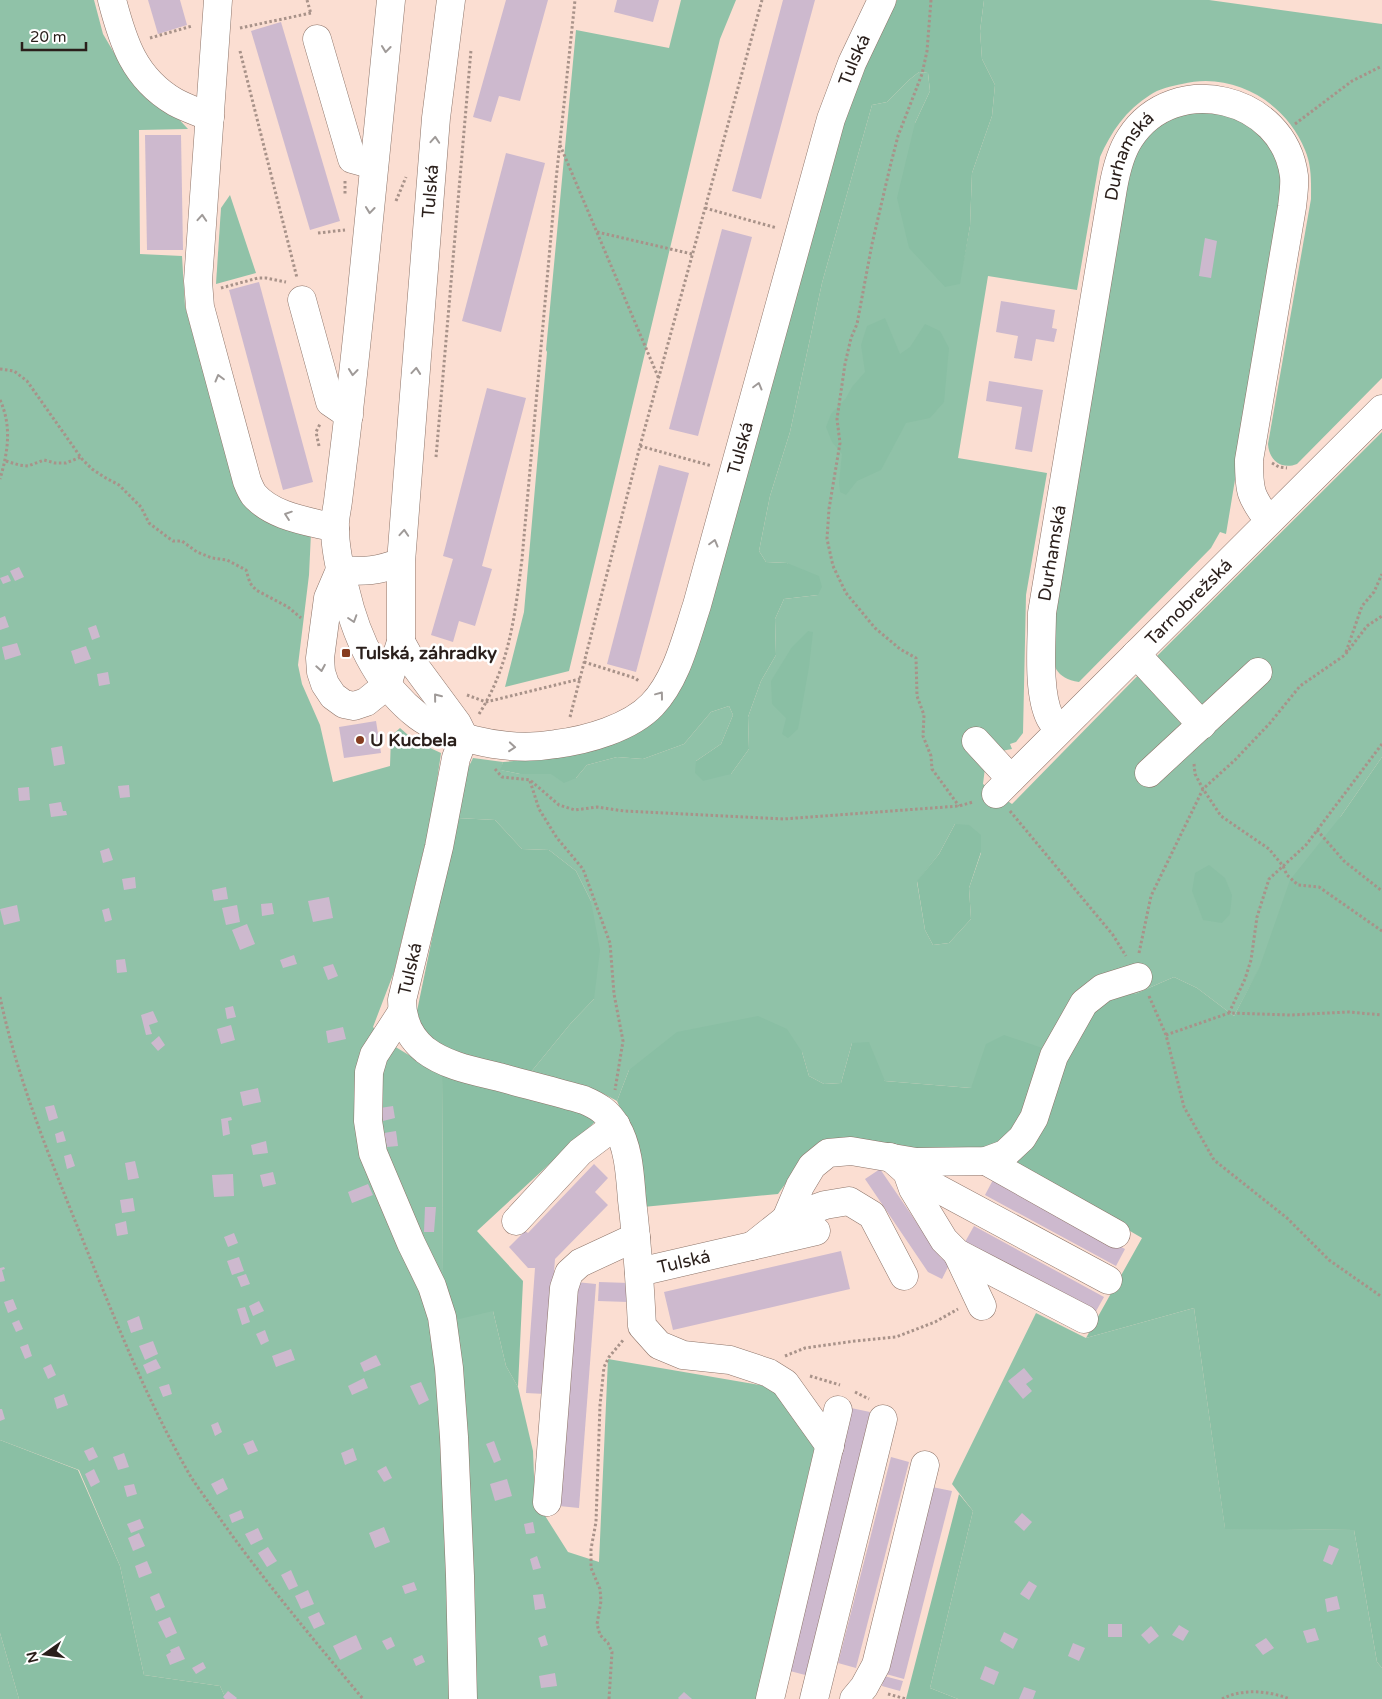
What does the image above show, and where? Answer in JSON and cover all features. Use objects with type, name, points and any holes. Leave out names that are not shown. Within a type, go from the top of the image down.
[{"type":"street","points":[[112,0],[123,39],[131,57],[142,74],[175,102],[210,117]]},
{"type":"street","name":"Tulská","points":[[390,0],[349,415],[334,528],[340,570],[354,623],[364,648],[387,685],[403,703],[420,717],[438,727],[492,745],[517,748],[564,743],[609,731],[634,719],[652,706],[667,686],[681,653],[697,605],[832,119],[852,63],[882,0]]},
{"type":"street","name":"Tulská","points":[[387,685],[401,642],[401,562],[436,118],[451,0]]},
{"type":"street","points":[[223,16],[210,117],[198,294],[200,307],[247,481],[253,494],[275,511],[334,528]]},
{"type":"street","points":[[314,26],[352,158],[374,165]]},
{"type":"street","name":"Durhamská","points":[[1059,730],[1050,718],[1043,695],[1042,613],[1113,188],[1122,153],[1130,138],[1141,124],[1169,105],[1186,100],[1202,98],[1220,100],[1235,104],[1264,120],[1283,146],[1290,160],[1294,176],[1292,207],[1249,460],[1249,485],[1255,503],[1269,521]]},
{"type":"street","points":[[300,293],[330,402],[349,415]]},
{"type":"street","name":"Tarnobrežská","points":[[1004,786],[1382,409]]},
{"type":"street","points":[[387,685],[366,702],[354,706],[344,704],[333,696],[325,684],[321,672],[320,658],[328,598],[340,570],[362,572],[385,569],[401,562]]},
{"type":"street","name":"Tulská","points":[[401,642],[412,662],[457,723],[464,737],[456,758],[440,847],[402,1000],[402,1012],[406,1026],[414,1039],[424,1050],[442,1061],[584,1100],[601,1108],[616,1125],[624,1141],[629,1166],[639,1272],[816,1231]]},
{"type":"street","points":[[1136,654],[1195,731]]},
{"type":"street","points":[[1149,774],[1258,672]]},
{"type":"street","points":[[976,742],[1004,786]]},
{"type":"street","points":[[898,1164],[986,1161],[1005,1154],[1022,1138],[1034,1118],[1054,1056],[1084,1003],[1103,988],[1138,976]]},
{"type":"street","points":[[402,1012],[374,1055],[369,1072],[368,1121],[373,1153],[411,1243],[432,1286],[442,1317],[449,1368],[454,1437],[463,1699]]},
{"type":"street","points":[[516,1221],[580,1152],[616,1125]]},
{"type":"street","points":[[786,1219],[800,1186],[812,1166],[828,1153],[851,1151],[898,1164],[1108,1280]]},
{"type":"street","points":[[986,1161],[1116,1234]]},
{"type":"street","points":[[898,1164],[944,1240],[957,1253],[1084,1319]]},
{"type":"street","points":[[752,1246],[786,1219],[825,1205],[849,1202],[872,1215],[904,1276]]},
{"type":"street","points":[[547,1502],[564,1288],[569,1273],[580,1263],[636,1236]]},
{"type":"street","points":[[957,1253],[980,1302]]},
{"type":"street","points":[[639,1272],[642,1326],[659,1345],[683,1355],[730,1360],[769,1373],[785,1384],[830,1446]]},
{"type":"street","points":[[770,1699],[838,1410]]},
{"type":"street","points":[[814,1699],[884,1419]]},
{"type":"street","points":[[854,1699],[864,1687],[876,1665],[925,1465]]},
{"type":"path","points":[[307,2],[313,0]]},
{"type":"path","points":[[464,737],[499,677],[509,646],[516,610],[575,0]]},
{"type":"path","points":[[564,743],[640,446],[762,0]]},
{"type":"path","points":[[931,0],[927,51],[922,74],[898,136],[872,244],[857,324],[851,338],[837,419],[840,442],[829,509],[827,539],[833,566],[846,593],[875,628],[916,658],[917,696],[924,715],[923,736],[931,756],[932,769],[959,806]]},
{"type":"path","points":[[141,40],[223,16],[314,26]]},
{"type":"path","points":[[435,464],[471,47]]},
{"type":"path","points":[[240,48],[300,293]]},
{"type":"path","points":[[1289,128],[1352,82],[1382,66]]},
{"type":"path","points":[[560,145],[658,379]]},
{"type":"path","points":[[395,204],[408,172],[421,173],[421,163],[433,163]]},
{"type":"path","points":[[705,208],[778,228]]},
{"type":"path","points":[[318,233],[350,230]]},
{"type":"path","points":[[597,232],[692,254]]},
{"type":"path","points":[[220,288],[258,278],[266,278],[300,293]]},
{"type":"path","points":[[0,369],[14,371],[27,381],[81,457],[92,469],[119,484],[141,507],[149,523],[173,541],[182,541],[197,552],[212,558],[227,560],[246,570],[250,583],[256,590],[288,606],[296,615],[323,632]]},
{"type":"path","points":[[0,400],[5,410],[8,433],[6,461],[0,478]]},
{"type":"path","points":[[640,446],[713,466]]},
{"type":"path","points":[[6,461],[28,466],[44,460],[66,463],[81,457]]},
{"type":"path","points":[[1268,458],[1274,465],[1290,469]]},
{"type":"path","points":[[1345,655],[1362,606],[1374,592],[1382,574]]},
{"type":"path","points":[[1138,976],[1139,948],[1151,896],[1203,790],[1265,729],[1300,686],[1345,655],[1367,626],[1382,616]]},
{"type":"path","points":[[584,662],[635,678],[643,685],[667,686]]},
{"type":"path","points":[[460,692],[486,702],[580,679]]},
{"type":"path","points":[[1195,731],[1195,774],[1203,790],[1221,816],[1269,849],[1283,866],[1287,875],[1298,885],[1319,887],[1382,931]]},
{"type":"path","points":[[1229,1013],[1245,979],[1251,960],[1257,917],[1269,879],[1306,845],[1382,744]]},
{"type":"path","points":[[490,764],[502,777],[530,780],[559,805],[575,810],[597,807],[624,811],[783,818],[959,806],[1004,786],[1113,935],[1151,998],[1166,1035],[1184,1107],[1214,1160],[1286,1218],[1329,1260],[1382,1297]]},
{"type":"path","points":[[530,780],[538,809],[557,838],[582,869],[610,943],[614,994],[623,1041],[615,1089],[616,1125]]},
{"type":"path","points":[[1317,830],[1344,861],[1382,891]]},
{"type":"path","points":[[0,997],[10,1039],[54,1168],[96,1272],[159,1415],[192,1477],[244,1552],[273,1591],[363,1699]]},
{"type":"path","points":[[1166,1035],[1229,1013],[1290,1015],[1349,1012],[1382,1015]]},
{"type":"path","points":[[769,1373],[785,1356],[805,1348],[896,1337],[980,1302]]},
{"type":"path","points":[[609,1699],[612,1652],[608,1643],[600,1635],[597,1624],[601,1601],[600,1589],[591,1568],[591,1549],[596,1522],[600,1405],[604,1367],[609,1357],[624,1338],[642,1326]]},
{"type":"path","points":[[1222,1699],[1254,1691],[1290,1699]]},
{"type":"green space","points":[[0,0],[94,0],[103,34],[130,80],[175,115],[188,129],[139,130],[140,254],[182,256],[185,306],[230,469],[311,533],[309,575],[298,665],[302,684],[320,725],[333,782],[390,766],[391,736],[400,728],[415,741],[441,753],[432,816],[394,972],[373,1027],[384,1040],[442,1075],[443,1274],[493,1311],[506,1366],[518,1387],[533,1451],[535,1500],[568,1552],[599,1562],[608,1359],[772,1387],[820,1446],[758,1699],[226,1699],[220,1686],[144,1675],[120,1566],[79,1470],[0,1440]]},
{"type":"green space","points":[[681,0],[736,0],[720,39],[569,671],[505,687],[524,612],[576,30],[669,48]]},
{"type":"green space","points":[[897,0],[984,0],[980,31],[982,59],[995,85],[992,116],[972,173],[970,226],[960,284],[945,287],[909,248],[897,198],[915,123],[930,91],[928,73],[919,72],[887,102],[872,105],[822,283],[790,432],[770,496],[759,551],[766,562],[787,563],[819,576],[822,587],[818,595],[784,599],[775,619],[776,655],[761,681],[748,717],[749,749],[731,774],[703,781],[695,773],[696,761],[721,744],[733,715],[729,706],[711,712],[684,744],[643,759],[617,757],[587,765],[576,778],[564,783],[551,774],[520,774],[500,770],[503,762],[549,758],[648,723],[837,140],[870,55]]},
{"type":"green space","points":[[984,0],[1209,0],[1382,24],[1382,378],[1297,464],[1286,466],[1277,463],[1271,455],[1268,444],[1311,199],[1310,168],[1305,150],[1296,133],[1285,118],[1256,94],[1220,82],[1201,81],[1182,84],[1153,93],[1141,101],[1120,122],[1100,157],[1077,290],[988,276],[958,458],[1047,473],[1026,595],[1023,733],[1016,742],[1010,744],[1012,749],[1001,751],[985,768],[983,784],[1012,804],[1157,656],[1382,432],[1382,757],[1341,816],[1234,1016],[1197,988],[1174,977],[1135,994],[1112,991],[1063,1055],[971,1088],[885,1081],[852,1043],[841,1083],[824,1084],[809,1076],[802,1052],[629,1070],[617,1101],[604,1094],[531,1072],[571,1023],[594,999],[591,901],[576,871],[549,850],[522,849],[495,820],[457,818],[464,776],[473,758],[503,762],[501,770],[520,774],[551,773],[576,778],[587,765],[617,757],[643,759],[684,744],[711,712],[729,706],[733,715],[721,744],[696,761],[731,774],[749,749],[748,717],[761,681],[776,655],[775,619],[784,599],[818,595],[787,563],[766,562],[759,551],[770,496],[790,432],[822,283],[872,105],[887,102],[919,72],[928,73],[930,91],[915,123],[959,284],[970,226],[972,173],[992,116],[995,85],[982,59],[980,31]],"holes":[[[955,824],[981,853],[969,888],[971,919],[949,943],[933,945],[925,930],[917,882],[939,854]]]},
{"type":"green space","points":[[1205,108],[1250,122],[1279,160],[1283,191],[1226,534],[1220,532],[1211,548],[1079,682],[1068,679],[1060,674],[1055,666],[1051,648],[1053,617],[1127,176],[1138,146],[1160,122]]},
{"type":"green space","points":[[230,195],[256,273],[216,284],[221,208]]},
{"type":"green space","points":[[885,318],[900,354],[910,347],[925,324],[940,331],[949,348],[944,402],[930,418],[906,423],[881,470],[857,481],[846,495],[840,492],[839,483],[842,454],[832,442],[826,427],[831,414],[846,398],[852,387],[865,372],[861,345],[867,326]]},
{"type":"green space","points":[[808,631],[813,632],[798,729],[788,738],[782,734],[786,718],[772,704],[771,681],[792,647]]},
{"type":"green space","points":[[1382,757],[1382,1668],[1377,1662],[1354,1530],[1225,1529],[1194,1308],[1086,1338],[1142,1238],[1013,1163],[802,1161],[778,1194],[643,1207],[631,1133],[617,1101],[629,1070],[677,1032],[758,1016],[787,1029],[802,1052],[809,1076],[824,1084],[841,1083],[852,1043],[869,1042],[885,1081],[971,1088],[986,1044],[1004,1035],[1063,1055],[1090,1010],[1112,991],[1135,994],[1174,977],[1197,988],[1234,1016],[1260,966],[1290,880],[1341,816]]},
{"type":"green space","points":[[457,818],[495,820],[522,849],[549,850],[576,871],[591,901],[600,950],[594,999],[571,1023],[531,1072],[460,1056],[436,1042],[426,1033],[421,1025],[417,1011]]},
{"type":"green space","points":[[955,824],[969,825],[981,835],[981,852],[969,888],[971,919],[949,943],[933,945],[925,930],[917,881],[939,854]]},
{"type":"green space","points":[[1209,865],[1225,878],[1232,895],[1230,914],[1222,923],[1203,920],[1192,891],[1195,873]]},
{"type":"green space","points":[[442,1075],[585,1113],[596,1121],[477,1231],[523,1281],[518,1387],[506,1366],[493,1311],[455,1320],[443,1274]]},
{"type":"green space","points":[[1194,1308],[1225,1528],[1354,1530],[1377,1662],[1382,1668],[1382,1699],[958,1699],[930,1688],[973,1511],[952,1484],[1036,1313],[1086,1338]]},
{"type":"green space","points":[[0,1440],[78,1470],[120,1566],[144,1675],[220,1686],[226,1699],[19,1699],[0,1633]]},
{"type":"green space","points":[[959,1494],[973,1511],[930,1688],[958,1699],[906,1699]]},
{"type":"green space","points":[[0,1633],[19,1699],[0,1699]]},
{"type":"building","points":[[148,0],[180,0],[187,25],[158,34]]},
{"type":"building","points":[[506,0],[548,0],[520,101],[499,96],[491,122],[473,117]]},
{"type":"building","points":[[617,0],[659,0],[653,22],[614,12]]},
{"type":"building","points":[[783,0],[815,0],[761,199],[732,191]]},
{"type":"building","points":[[281,22],[340,221],[310,230],[251,31]]},
{"type":"building","points":[[145,135],[181,135],[183,250],[147,250]]},
{"type":"building","points":[[506,153],[545,163],[501,332],[462,321]]},
{"type":"building","points":[[722,229],[752,237],[698,436],[669,429]]},
{"type":"building","points":[[1205,238],[1217,241],[1211,278],[1199,276]]},
{"type":"building","points":[[259,282],[313,482],[283,490],[229,290]]},
{"type":"building","points":[[1001,301],[1055,310],[1052,328],[1057,329],[1054,342],[1036,339],[1032,361],[1014,358],[1018,336],[996,332]]},
{"type":"building","points":[[989,381],[1043,390],[1032,452],[1015,449],[1022,407],[986,401]]},
{"type":"building","points":[[487,388],[526,398],[482,566],[492,569],[475,626],[459,621],[453,642],[431,635],[453,559],[443,556]]},
{"type":"building","points":[[659,465],[689,473],[636,672],[607,664]]},
{"type":"building","points":[[19,567],[24,577],[15,581],[10,571]]},
{"type":"building","points":[[8,575],[11,581],[3,584],[0,578]]},
{"type":"building","points":[[5,616],[9,627],[0,630],[0,618]]},
{"type":"building","points":[[96,625],[100,637],[92,640],[88,628]]},
{"type":"building","points":[[17,643],[21,655],[5,660],[2,647]]},
{"type":"building","points":[[86,646],[91,659],[75,664],[71,651]]},
{"type":"building","points":[[108,672],[110,684],[99,686],[97,674]]},
{"type":"building","name":"U Kucbela","points":[[376,721],[381,753],[344,758],[339,727]]},
{"type":"building","points":[[62,746],[65,764],[54,766],[51,748]]},
{"type":"building","points":[[129,785],[130,797],[120,798],[118,786]]},
{"type":"building","points":[[29,787],[30,800],[19,801],[18,788]]},
{"type":"building","points":[[61,802],[63,811],[66,811],[67,815],[51,817],[49,804]]},
{"type":"building","points":[[109,848],[113,860],[103,863],[100,851]]},
{"type":"building","points":[[135,877],[136,888],[124,890],[122,879]]},
{"type":"building","points":[[226,887],[228,899],[214,901],[212,890]]},
{"type":"building","points":[[329,897],[333,918],[313,922],[308,901]]},
{"type":"building","points":[[272,903],[274,914],[262,916],[261,904]]},
{"type":"building","points":[[17,905],[20,921],[4,925],[0,909]]},
{"type":"building","points":[[237,905],[240,922],[226,925],[222,908]]},
{"type":"building","points":[[109,908],[112,920],[105,922],[102,910]]},
{"type":"building","points":[[247,924],[255,944],[240,950],[232,930]]},
{"type":"building","points":[[294,955],[297,964],[283,968],[280,960]]},
{"type":"building","points":[[125,959],[127,972],[117,973],[116,960]]},
{"type":"building","points":[[333,964],[338,976],[328,980],[323,967]]},
{"type":"building","points":[[233,1006],[236,1017],[227,1019],[225,1008]]},
{"type":"building","points":[[153,1011],[158,1022],[149,1025],[152,1034],[146,1035],[141,1015]]},
{"type":"building","points":[[231,1025],[235,1040],[221,1044],[217,1029]]},
{"type":"building","points":[[343,1027],[346,1039],[328,1043],[326,1031]]},
{"type":"building","points":[[159,1036],[165,1045],[158,1051],[151,1043]]},
{"type":"building","points":[[258,1088],[261,1102],[243,1106],[240,1092]]},
{"type":"building","points":[[54,1105],[58,1118],[49,1121],[45,1107]]},
{"type":"building","points":[[393,1106],[395,1118],[383,1121],[380,1108]]},
{"type":"building","points":[[231,1117],[232,1120],[228,1121],[230,1134],[223,1136],[221,1119]]},
{"type":"building","points":[[63,1131],[66,1141],[57,1143],[55,1134]]},
{"type":"building","points":[[396,1131],[398,1146],[387,1147],[384,1133]]},
{"type":"building","points":[[266,1141],[268,1153],[253,1155],[251,1145]]},
{"type":"building","points":[[71,1154],[75,1166],[67,1169],[64,1156]]},
{"type":"building","points":[[135,1161],[139,1178],[128,1180],[125,1163]]},
{"type":"building","points":[[594,1164],[608,1178],[595,1192],[608,1205],[555,1259],[545,1394],[526,1393],[535,1268],[528,1268],[509,1247],[525,1231],[528,1233]]},
{"type":"building","points":[[880,1169],[941,1258],[950,1263],[942,1279],[928,1272],[865,1179]]},
{"type":"building","points":[[273,1172],[276,1184],[263,1187],[260,1175]]},
{"type":"building","points":[[233,1174],[234,1196],[214,1197],[212,1175]]},
{"type":"building","points":[[994,1178],[1125,1249],[1116,1266],[985,1195]]},
{"type":"building","points":[[368,1184],[373,1195],[352,1203],[348,1192]]},
{"type":"building","points":[[133,1198],[135,1211],[122,1213],[120,1200]]},
{"type":"building","points":[[425,1207],[436,1207],[434,1232],[424,1232]]},
{"type":"building","points":[[126,1221],[128,1234],[117,1236],[115,1224]]},
{"type":"building","points":[[974,1226],[1104,1297],[1095,1313],[965,1242]]},
{"type":"building","points":[[234,1233],[238,1243],[228,1247],[224,1237]]},
{"type":"building","points":[[841,1251],[850,1289],[673,1330],[664,1292]]},
{"type":"building","points":[[239,1257],[244,1271],[232,1275],[227,1261]]},
{"type":"building","points":[[4,1267],[5,1269],[2,1270],[5,1281],[0,1282],[0,1268]]},
{"type":"building","points":[[246,1274],[250,1284],[241,1287],[237,1277]]},
{"type":"building","points":[[576,1282],[596,1284],[579,1508],[559,1506]]},
{"type":"building","points":[[599,1282],[629,1283],[628,1302],[598,1301]]},
{"type":"building","points":[[13,1299],[17,1309],[8,1313],[4,1302]]},
{"type":"building","points":[[259,1301],[264,1311],[253,1316],[249,1306]]},
{"type":"building","points":[[245,1307],[250,1322],[242,1325],[237,1309]]},
{"type":"building","points":[[139,1316],[143,1329],[131,1333],[127,1321]]},
{"type":"building","points":[[19,1320],[23,1329],[16,1332],[12,1323]]},
{"type":"building","points":[[265,1330],[269,1341],[261,1345],[256,1334]]},
{"type":"building","points":[[153,1341],[158,1354],[145,1360],[139,1346]]},
{"type":"building","points":[[28,1344],[32,1356],[25,1359],[20,1347]]},
{"type":"building","points":[[291,1349],[295,1360],[276,1367],[272,1356]]},
{"type":"building","points":[[376,1355],[381,1365],[364,1372],[360,1363]]},
{"type":"building","points":[[156,1359],[161,1368],[147,1374],[143,1365]]},
{"type":"building","points":[[51,1364],[56,1375],[48,1379],[43,1368]]},
{"type":"building","points":[[1024,1368],[1033,1379],[1026,1384],[1032,1391],[1023,1399],[1008,1381]]},
{"type":"building","points":[[364,1378],[368,1388],[352,1395],[348,1386]]},
{"type":"building","points":[[421,1382],[429,1400],[419,1405],[410,1386]]},
{"type":"building","points":[[169,1384],[172,1394],[163,1397],[159,1387]]},
{"type":"building","points":[[64,1394],[68,1405],[57,1409],[54,1398]]},
{"type":"building","points":[[851,1408],[870,1412],[809,1676],[790,1671]]},
{"type":"building","points":[[0,1409],[2,1409],[5,1419],[0,1421]]},
{"type":"building","points":[[218,1422],[222,1432],[215,1436],[211,1425]]},
{"type":"building","points":[[253,1440],[258,1451],[248,1455],[243,1444]]},
{"type":"building","points":[[494,1441],[501,1460],[494,1463],[486,1444]]},
{"type":"building","points":[[93,1447],[98,1457],[89,1461],[84,1451]]},
{"type":"building","points":[[353,1448],[357,1460],[345,1465],[341,1453]]},
{"type":"building","points":[[124,1453],[129,1467],[118,1470],[113,1457]]},
{"type":"building","points":[[891,1457],[909,1462],[856,1668],[838,1663]]},
{"type":"building","points":[[386,1466],[392,1478],[384,1482],[377,1471]]},
{"type":"building","points":[[94,1469],[100,1482],[91,1487],[85,1474]]},
{"type":"building","points":[[223,1478],[228,1489],[217,1495],[211,1484]]},
{"type":"building","points":[[507,1479],[512,1496],[495,1501],[490,1484]]},
{"type":"building","points":[[134,1484],[137,1494],[127,1497],[124,1486]]},
{"type":"building","points":[[932,1487],[952,1491],[904,1679],[886,1674]]},
{"type":"building","points":[[241,1510],[244,1518],[232,1523],[229,1515]]},
{"type":"building","points":[[1022,1513],[1032,1522],[1024,1531],[1014,1522]]},
{"type":"building","points":[[140,1519],[144,1528],[131,1533],[127,1524]]},
{"type":"building","points":[[533,1522],[535,1533],[526,1534],[524,1524]]},
{"type":"building","points":[[384,1527],[390,1542],[375,1548],[369,1533]]},
{"type":"building","points":[[258,1528],[263,1539],[251,1545],[245,1534]]},
{"type":"building","points":[[139,1533],[145,1546],[133,1551],[128,1538]]},
{"type":"building","points":[[1329,1545],[1339,1549],[1332,1565],[1323,1561]]},
{"type":"building","points":[[268,1547],[277,1561],[267,1567],[258,1553]]},
{"type":"building","points":[[537,1556],[541,1568],[533,1570],[530,1559]]},
{"type":"building","points":[[147,1561],[152,1573],[139,1578],[135,1566]]},
{"type":"building","points":[[291,1570],[298,1586],[289,1590],[281,1575]]},
{"type":"building","points":[[1029,1581],[1037,1586],[1029,1600],[1020,1594]]},
{"type":"building","points":[[414,1582],[417,1590],[405,1594],[402,1586]]},
{"type":"building","points":[[308,1590],[314,1604],[301,1609],[295,1596]]},
{"type":"building","points":[[159,1593],[165,1607],[156,1611],[150,1597]]},
{"type":"building","points":[[543,1594],[546,1608],[535,1610],[533,1595]]},
{"type":"building","points":[[1337,1596],[1340,1609],[1327,1612],[1325,1599]]},
{"type":"building","points":[[319,1612],[325,1624],[314,1629],[308,1617]]},
{"type":"building","points":[[170,1617],[177,1633],[166,1638],[158,1622]]},
{"type":"building","points":[[1108,1624],[1122,1624],[1122,1637],[1108,1637]]},
{"type":"building","points":[[1179,1625],[1189,1631],[1183,1641],[1172,1635]]},
{"type":"building","points":[[1151,1626],[1159,1636],[1149,1644],[1141,1635]]},
{"type":"building","points":[[1315,1628],[1319,1640],[1307,1643],[1303,1631]]},
{"type":"building","points":[[1004,1632],[1018,1639],[1013,1649],[1000,1641]]},
{"type":"building","points":[[356,1635],[362,1649],[340,1660],[333,1646]]},
{"type":"building","points":[[545,1635],[548,1645],[541,1647],[538,1638]]},
{"type":"building","points":[[391,1637],[395,1646],[387,1650],[382,1641]]},
{"type":"building","points":[[1266,1638],[1274,1648],[1263,1655],[1255,1645]]},
{"type":"building","points":[[1073,1643],[1085,1648],[1079,1661],[1068,1656]]},
{"type":"building","points":[[179,1646],[185,1659],[170,1665],[166,1655],[171,1652],[170,1650]]},
{"type":"building","points":[[422,1655],[425,1662],[416,1666],[413,1659]]},
{"type":"building","points":[[203,1662],[206,1668],[196,1674],[192,1668]]},
{"type":"building","points":[[985,1666],[999,1672],[994,1685],[980,1679]]},
{"type":"building","points":[[555,1673],[557,1686],[541,1688],[539,1676]]},
{"type":"building","points":[[884,1676],[903,1681],[900,1691],[882,1686]]},
{"type":"building","points":[[1024,1687],[1036,1691],[1033,1699],[1019,1699]]},
{"type":"building","points":[[228,1691],[237,1698],[225,1699],[223,1697]]},
{"type":"building","points":[[684,1692],[692,1699],[679,1699]]},
{"type":"place","name":"Tulská, záhradky","points":[[346,653]]},
{"type":"place","name":"U Kucbela","points":[[360,740]]}]
